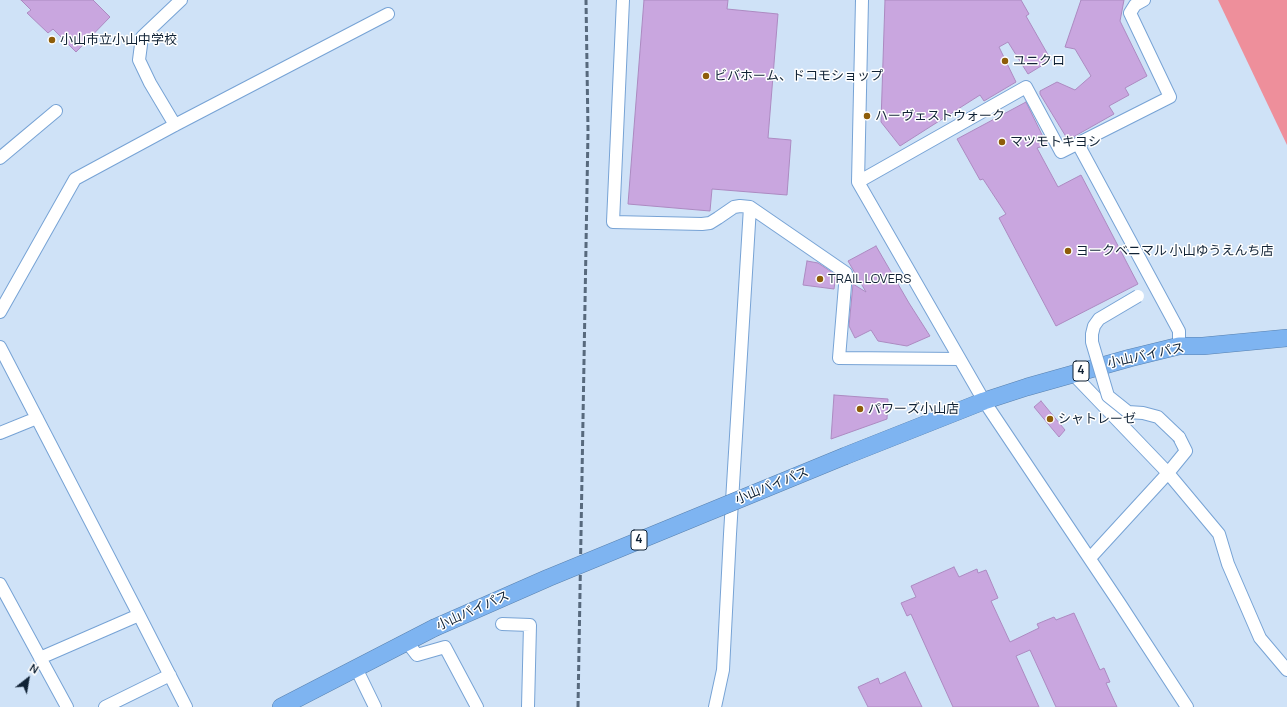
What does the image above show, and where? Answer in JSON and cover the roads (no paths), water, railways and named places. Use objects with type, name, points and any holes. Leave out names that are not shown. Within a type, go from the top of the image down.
[{"type":"highway","name":"小山バイパス","points":[[281,707],[434,628],[548,578],[845,456],[984,401],[1072,373],[1179,346],[1203,346],[1287,338]]},
{"type":"street","points":[[175,125],[150,83],[139,60],[142,37],[181,0]]},
{"type":"street","points":[[623,0],[613,222],[702,224],[710,223],[734,207],[750,207],[846,273],[839,358],[959,359]]},
{"type":"street","points":[[862,0],[858,182],[984,401],[1090,558],[1187,707]]},
{"type":"street","points":[[858,182],[1026,87],[1061,152],[1170,96],[1130,13],[1135,5],[1144,0]]},
{"type":"street","points":[[0,312],[75,179],[388,14]]},
{"type":"street","points":[[0,158],[56,111]]},
{"type":"street","points":[[1078,144],[1179,331],[1179,346]]},
{"type":"street","points":[[715,707],[723,670],[750,207]]},
{"type":"street","points":[[1090,558],[1168,473],[1186,451],[1179,437],[1158,417],[1143,413],[1128,412],[1108,396],[1092,342],[1094,326],[1099,319],[1155,287]]},
{"type":"street","points":[[0,347],[186,707]]},
{"type":"street","points":[[1072,373],[1168,473],[1219,534],[1228,564],[1260,638],[1287,670]]},
{"type":"street","points":[[0,433],[37,418]]},
{"type":"street","points":[[0,584],[67,707]]},
{"type":"street","points":[[40,658],[139,615]]},
{"type":"street","points":[[502,624],[530,625],[528,707]]},
{"type":"street","points":[[407,642],[417,655],[445,647],[477,707]]},
{"type":"street","points":[[356,668],[375,707]]},
{"type":"street","points":[[105,707],[170,675]]},
{"type":"railway","points":[[578,707],[588,131],[586,0]]},
{"type":"place","name":"小山市立小山中学校","points":[[52,40]]},
{"type":"place","name":"ユニクロ","points":[[1005,61]]},
{"type":"place","name":"ビバホーム、ドコモショップ","points":[[706,76]]},
{"type":"place","name":"ハーヴェストウォーク","points":[[867,116]]},
{"type":"place","name":"マツモトキヨシ","points":[[1002,142]]},
{"type":"place","name":"ヨークベニマル 小山ゆうえんち店","points":[[1068,251]]},
{"type":"place","name":"TRAIL LOVERS","points":[[820,279]]},
{"type":"place","name":"パワーズ小山店","points":[[860,409]]},
{"type":"place","name":"シャトレーゼ","points":[[1050,419]]}]
